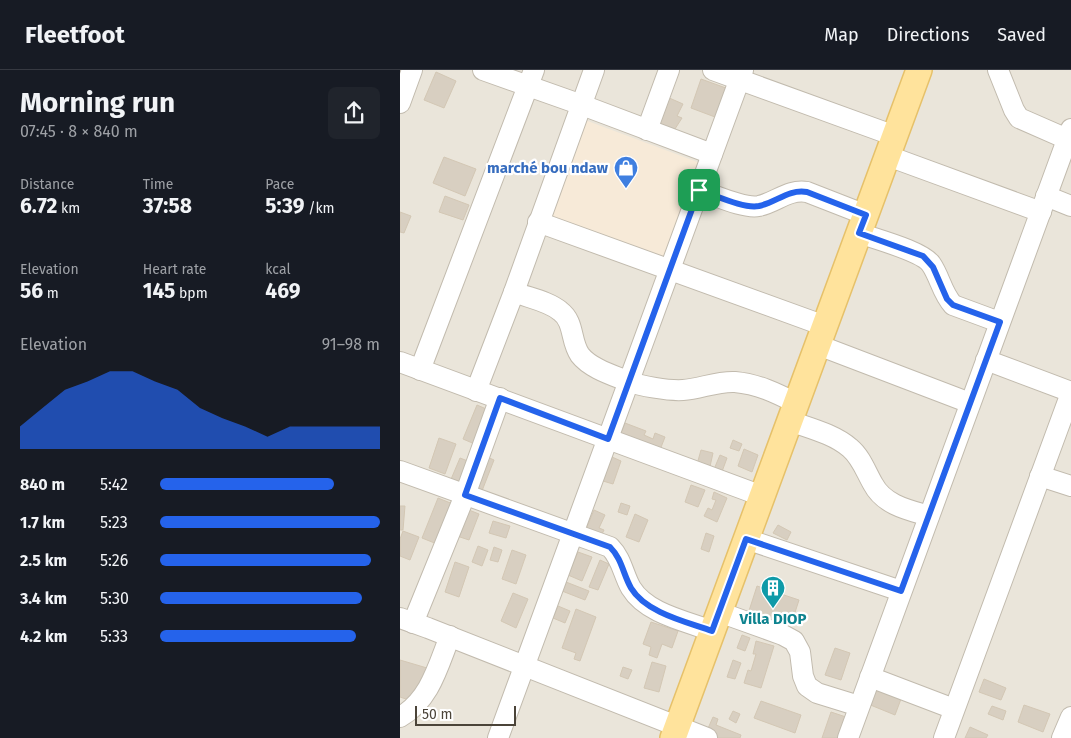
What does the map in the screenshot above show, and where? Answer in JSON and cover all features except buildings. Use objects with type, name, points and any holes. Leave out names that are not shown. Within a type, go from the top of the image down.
[{"type":"main road","points":[[675,732],[919,70]]},
{"type":"street","points":[[400,103],[412,70]]},
{"type":"street","points":[[483,70],[531,78],[582,105],[712,154]]},
{"type":"street","points":[[476,390],[514,292],[594,70]]},
{"type":"street","points":[[647,130],[669,70]]},
{"type":"street","points":[[713,70],[741,75],[891,146],[1043,204],[1071,206]]},
{"type":"street","points":[[848,738],[1069,134],[1019,118],[998,70]]},
{"type":"street","points":[[498,738],[741,75]]},
{"type":"street","points":[[420,370],[531,78]]},
{"type":"street","points":[[699,190],[751,206],[760,206],[790,192],[798,190],[807,192],[923,256],[933,267],[947,299],[953,305],[1000,322]]},
{"type":"street","points":[[538,222],[670,270],[970,403]]},
{"type":"street","points":[[514,292],[551,305],[561,311],[570,321],[575,342],[581,355],[592,365],[628,382],[663,389],[683,390],[709,384],[734,382],[760,386],[793,412],[850,448],[863,464],[874,486],[888,501],[905,509],[929,516]]},
{"type":"street","points":[[944,738],[1071,393],[986,360]]},
{"type":"street","points":[[400,362],[762,496]]},
{"type":"street","points":[[500,398],[465,495],[407,620],[524,666],[675,732],[707,738]]},
{"type":"street","points":[[400,471],[610,547],[617,554],[631,587],[648,606],[783,635],[794,641],[800,652],[803,676],[807,686],[817,693],[859,706]]},
{"type":"street","points":[[1040,476],[1071,486]]},
{"type":"street","points":[[746,539],[901,591]]},
{"type":"street","points":[[400,717],[418,703],[429,690],[450,636]]},
{"type":"street","points":[[870,676],[954,709]]},
{"type":"street","points":[[1062,738],[1071,717]]},
{"type":"shaded area","points":[[400,70],[1071,70],[1071,738],[400,738]]},
{"type":"shaded area","name":"marché bou ndaw","points":[[585,120],[700,163],[665,264],[546,222]]},
{"type":"place","name":"marché bou ndaw","points":[[626,189]]},
{"type":"place","name":"Villa DIOP","points":[[773,609]]},
{"type":"route","points":[[699,190],[740,204],[760,206],[798,190],[866,215],[859,233],[923,256],[933,267],[947,299],[953,305],[1000,322],[901,591],[746,539],[712,631],[648,606],[631,587],[617,554],[610,547],[465,495],[500,398],[608,439],[699,190]]}]
